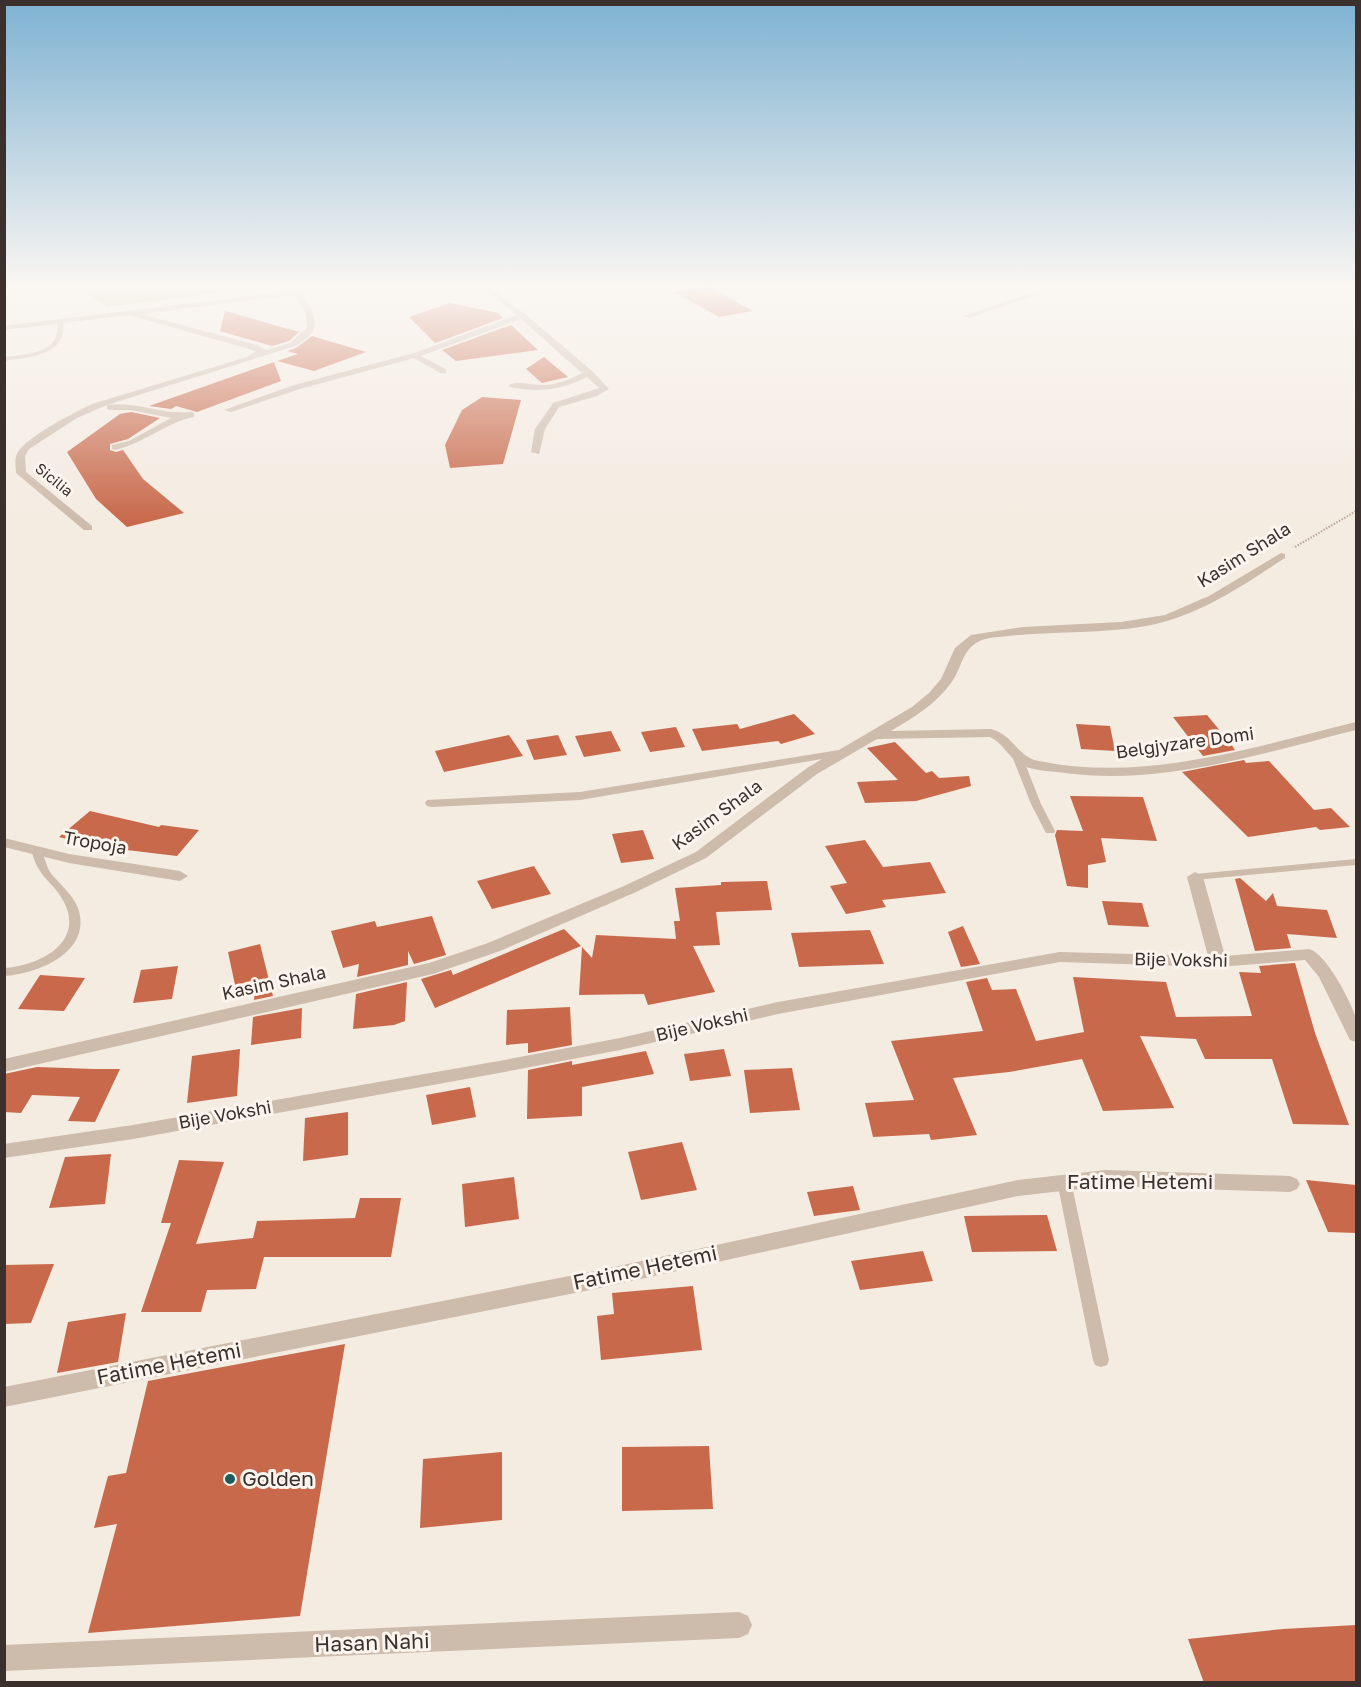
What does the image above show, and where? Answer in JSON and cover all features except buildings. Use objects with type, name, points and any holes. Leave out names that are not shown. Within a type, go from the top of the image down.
[{"type":"street","name":"Sicilia","points":[[88,528],[21,473],[20,456],[26,447],[83,411],[237,364]]},
{"type":"street","points":[[228,410],[297,387],[384,364]]},
{"type":"street","points":[[429,364],[443,370]]},
{"type":"street","points":[[536,452],[540,429],[556,405],[605,389],[578,364]]},
{"type":"street","points":[[513,385],[533,389],[559,386],[589,373]]},
{"type":"street","points":[[83,411],[123,406],[168,417],[191,415]]},
{"type":"street","points":[[115,447],[132,443],[180,417]]},
{"type":"street","name":"Kasim Shala","points":[[4,1066],[402,976],[495,947],[630,890],[692,860],[730,835],[812,771],[917,711],[947,680],[959,651],[975,638],[1168,618],[1222,595],[1281,556]]},
{"type":"street","name":"Belgjyzare Domi","points":[[877,735],[991,733],[1002,737],[1017,756],[1030,763],[1058,769],[1097,772],[1268,750],[1356,726]]},
{"type":"street","points":[[432,803],[580,796],[774,762],[841,753]]},
{"type":"street","name":"Tropoja","points":[[4,842],[37,852],[98,865],[180,876]]},
{"type":"street","points":[[1195,878],[1218,962]]},
{"type":"street","name":"Bije Vokshi","points":[[4,1150],[133,1132],[500,1067],[620,1044],[778,1008],[1060,957],[1218,962],[1309,954],[1326,975],[1356,1036]]},
{"type":"street","name":"Fatime Hetemi","points":[[4,1397],[595,1280],[1018,1188],[1064,1181],[1146,1177],[1290,1184]]},
{"type":"street","name":"Hasan Nahi","points":[[4,1658],[740,1625]]},
{"type":"lane","name":"Belgjyzare Domi","points":[[1017,756],[1036,804],[1050,831]]},
{"type":"lane","points":[[4,972],[34,966],[55,957],[68,945],[75,928],[75,910],[68,896],[41,868],[37,852]]},
{"type":"lane","points":[[1195,878],[1356,862]]},
{"type":"lane","points":[[1064,1181],[1101,1360]]},
{"type":"path","name":"Kasim Shala","points":[[1281,556],[1307,538],[1356,511]]},
{"type":"place","name":"Golden","points":[[230,1479]]}]
